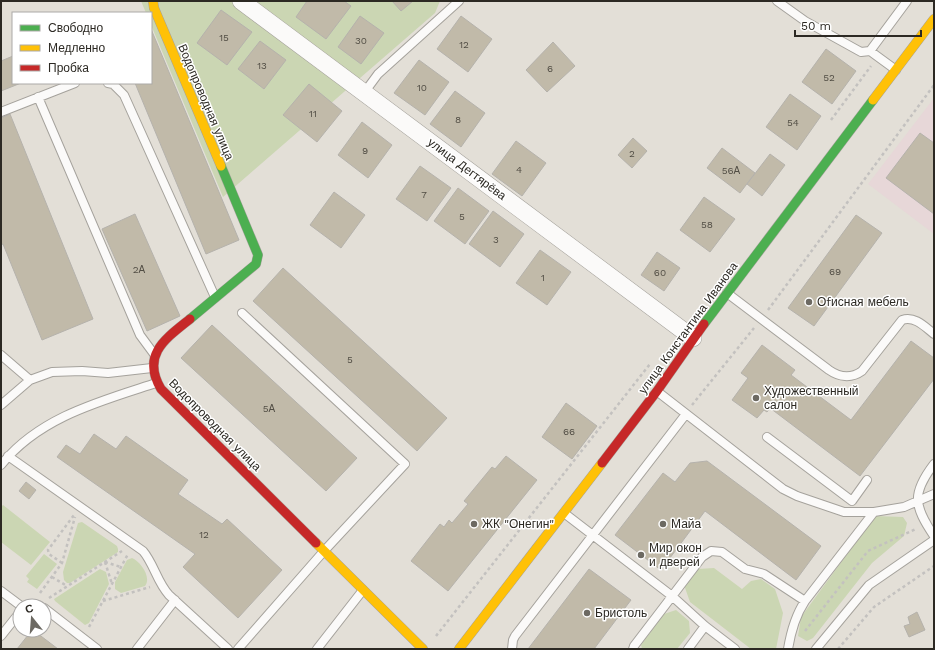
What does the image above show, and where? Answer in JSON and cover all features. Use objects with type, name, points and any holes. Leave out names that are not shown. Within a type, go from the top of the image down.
[{"type":"street","name":"Водопроводная улица","points":[[153,1],[154,8],[258,255],[256,264],[166,338],[159,346],[154,355],[153,368],[157,383],[161,389],[423,649]]},
{"type":"street","name":"улица Дегтярёва","points":[[241,1],[693,338]]},
{"type":"street","name":"улица Константина Иванова","points":[[459,649],[657,391],[693,338],[934,19]]},
{"type":"lane","points":[[364,93],[378,74],[459,1]]},
{"type":"lane","points":[[777,1],[805,21],[861,52],[870,51],[896,70]]},
{"type":"lane","points":[[870,51],[906,1]]},
{"type":"lane","points":[[1,112],[72,84]]},
{"type":"lane","points":[[113,84],[124,95],[215,298]]},
{"type":"lane","points":[[38,97],[140,335],[154,355]]},
{"type":"lane","points":[[727,293],[829,370],[835,374],[845,377],[858,374],[866,367],[902,320],[916,320],[934,334]]},
{"type":"lane","points":[[238,649],[324,551],[405,464],[242,313]]},
{"type":"lane","points":[[1,355],[30,380]]},
{"type":"lane","points":[[1,405],[30,380],[52,372],[82,371],[108,373],[153,368]]},
{"type":"lane","points":[[1,465],[8,456],[29,438],[60,418],[97,402],[157,383]]},
{"type":"lane","points":[[657,391],[783,489],[797,496],[844,512],[874,512],[890,510],[918,502],[934,494]]},
{"type":"lane","points":[[512,649],[515,636],[686,414]]},
{"type":"lane","points":[[767,437],[852,501]]},
{"type":"lane","points":[[8,456],[143,551],[150,560],[165,590],[228,649]]},
{"type":"lane","points":[[934,464],[920,484],[918,502],[919,511],[926,525],[934,536]]},
{"type":"lane","points":[[844,512],[867,480]]},
{"type":"lane","points":[[563,512],[672,596],[705,626],[735,649]]},
{"type":"lane","points":[[788,649],[795,620],[805,601],[874,512]]},
{"type":"lane","points":[[816,649],[869,584],[934,540]]},
{"type":"lane","points":[[633,649],[702,557],[711,551],[716,550],[722,552],[745,569],[761,573],[805,601]]},
{"type":"lane","points":[[317,649],[363,590]]},
{"type":"lane","points":[[1,591],[12,599]]},
{"type":"lane","points":[[137,649],[175,600]]},
{"type":"lane","points":[[52,617],[97,649]]},
{"type":"lane","points":[[1,636],[12,622]]},
{"type":"lane","points":[[688,649],[705,626]]},
{"type":"path","points":[[686,414],[761,319],[934,85]]},
{"type":"path","points":[[40,598],[52,577],[62,564],[77,511],[48,550],[49,554],[62,564]]},
{"type":"path","points":[[801,637],[868,550],[926,525]]},
{"type":"path","points":[[48,598],[133,544]]},
{"type":"path","points":[[83,638],[133,544]]},
{"type":"path","points":[[105,562],[121,567]]},
{"type":"path","points":[[105,562],[112,584]]},
{"type":"path","points":[[838,649],[874,607],[934,566]]},
{"type":"path","points":[[52,577],[67,586]]},
{"type":"path","points":[[102,601],[161,584]]},
{"type":"shaded area","points":[[934,98],[934,234],[868,184]]},
{"type":"green space","points":[[141,1],[440,1],[435,13],[223,197],[152,27],[152,12],[146,12]]},
{"type":"green space","points":[[3,505],[50,542],[31,565],[1,542],[1,507]]},
{"type":"green space","points":[[875,516],[903,517],[907,523],[904,536],[872,563],[813,638],[807,641],[798,636],[801,617]]},
{"type":"green space","points":[[82,522],[117,546],[118,552],[70,583],[67,583],[64,580],[63,572],[78,523]]},
{"type":"green space","points":[[44,554],[57,564],[37,589],[27,582],[29,579],[26,576]]},
{"type":"green space","points":[[132,558],[138,562],[144,570],[147,582],[145,586],[121,593],[115,589],[115,582],[127,560]]},
{"type":"green space","points":[[714,568],[742,589],[751,581],[761,579],[775,589],[783,613],[776,649],[751,649],[690,602],[684,585],[698,569]]},
{"type":"green space","points":[[100,569],[106,572],[109,584],[89,623],[85,625],[54,599]]},
{"type":"green space","points":[[676,610],[689,621],[690,633],[677,649],[642,649],[641,645],[664,614]]},
{"type":"building","points":[[307,1],[344,1],[351,6],[326,39],[296,17]]},
{"type":"building","points":[[392,1],[413,1],[401,11]]},
{"type":"building","points":[[221,10],[252,32],[227,65],[197,43]]},
{"type":"building","points":[[360,16],[384,33],[361,64],[338,47]]},
{"type":"building","points":[[461,16],[492,39],[468,72],[437,49]]},
{"type":"building","points":[[152,31],[239,240],[206,254],[135,84],[152,84]]},
{"type":"building","points":[[260,41],[286,60],[264,89],[238,69]]},
{"type":"building","points":[[553,42],[575,66],[547,92],[526,70]]},
{"type":"building","points":[[826,49],[856,71],[832,104],[802,82]]},
{"type":"building","points":[[12,56],[12,84],[18,84],[1,91],[1,61]]},
{"type":"building","points":[[419,60],[449,82],[425,115],[394,93]]},
{"type":"building","points":[[309,84],[342,111],[317,142],[283,115]]},
{"type":"building","points":[[455,91],[485,113],[461,147],[430,124]]},
{"type":"building","points":[[790,94],[821,116],[797,150],[766,127]]},
{"type":"building","points":[[10,114],[93,319],[42,340],[3,244],[1,245],[1,118]]},
{"type":"building","points":[[362,122],[392,145],[368,178],[338,155]]},
{"type":"building","points":[[920,133],[934,143],[934,214],[886,178]]},
{"type":"building","points":[[633,138],[647,151],[632,168],[618,155]]},
{"type":"building","points":[[516,141],[546,163],[522,196],[492,174]]},
{"type":"building","points":[[722,148],[755,173],[740,193],[707,168]]},
{"type":"building","points":[[770,154],[785,165],[762,196],[747,184]]},
{"type":"building","points":[[420,166],[451,188],[427,221],[396,199]]},
{"type":"building","points":[[458,188],[489,211],[465,244],[434,221]]},
{"type":"building","points":[[334,192],[365,215],[341,248],[310,225]]},
{"type":"building","points":[[704,197],[735,219],[710,252],[680,230]]},
{"type":"building","points":[[493,211],[524,234],[500,267],[469,244]]},
{"type":"building","points":[[135,214],[180,316],[147,331],[102,229]]},
{"type":"building","points":[[856,215],[882,233],[814,326],[788,308]]},
{"type":"building","points":[[540,250],[571,272],[547,305],[516,283]]},
{"type":"building","points":[[657,252],[680,268],[664,291],[641,275]]},
{"type":"building","points":[[283,268],[447,418],[417,451],[253,301]]},
{"type":"building","points":[[212,325],[357,458],[326,491],[181,358]]},
{"type":"building","points":[[911,341],[934,358],[934,379],[860,476],[770,408],[767,412],[764,410],[757,418],[732,400],[748,378],[741,373],[762,345],[795,370],[791,375],[851,420]]},
{"type":"building","points":[[566,403],[597,426],[572,459],[542,437]]},
{"type":"building","points":[[94,434],[116,449],[126,436],[188,480],[178,494],[222,524],[227,519],[282,570],[238,618],[183,567],[195,554],[57,457],[66,445],[80,454]]},
{"type":"building","name":"ЖК \"Онегин\"","points":[[506,456],[537,480],[448,591],[411,561],[440,524],[444,527],[449,520],[452,523],[468,504],[464,501],[492,467],[495,469]]},
{"type":"building","points":[[707,461],[821,546],[796,580],[705,511],[661,570],[615,535],[663,473],[675,482],[690,463]]},
{"type":"building","points":[[26,482],[36,490],[29,499],[19,491]]},
{"type":"building","points":[[589,569],[631,600],[594,649],[528,649]]},
{"type":"building","points":[[917,612],[925,630],[909,637],[904,626],[910,624],[908,617]]},
{"type":"building","points":[[26,638],[44,638],[58,649],[17,649]]},
{"type":"traffic: fast","points":[[704,324],[873,100]]},
{"type":"traffic: fast","points":[[190,319],[256,264],[258,255],[221,166]]},
{"type":"traffic: slow","points":[[153,1],[154,8],[221,166]]},
{"type":"traffic: slow","points":[[873,100],[934,19]]},
{"type":"traffic: slow","points":[[459,649],[602,463]]},
{"type":"traffic: slow","points":[[316,543],[423,649]]},
{"type":"traffic: jam","points":[[190,319],[165,341],[155,357],[155,377],[161,389],[316,543]]},
{"type":"traffic: jam","points":[[602,463],[657,391],[704,324]]},
{"type":"place","name":"Оfисная мебель","points":[[809,302]]},
{"type":"place","name":"Художественный салон","points":[[756,398]]},
{"type":"place","name":"ЖК \"Онегин\"","points":[[474,524]]},
{"type":"place","name":"Майа","points":[[663,524]]},
{"type":"place","name":"Мир окон и дверей","points":[[641,555]]},
{"type":"place","name":"Бристоль","points":[[587,613]]}]
